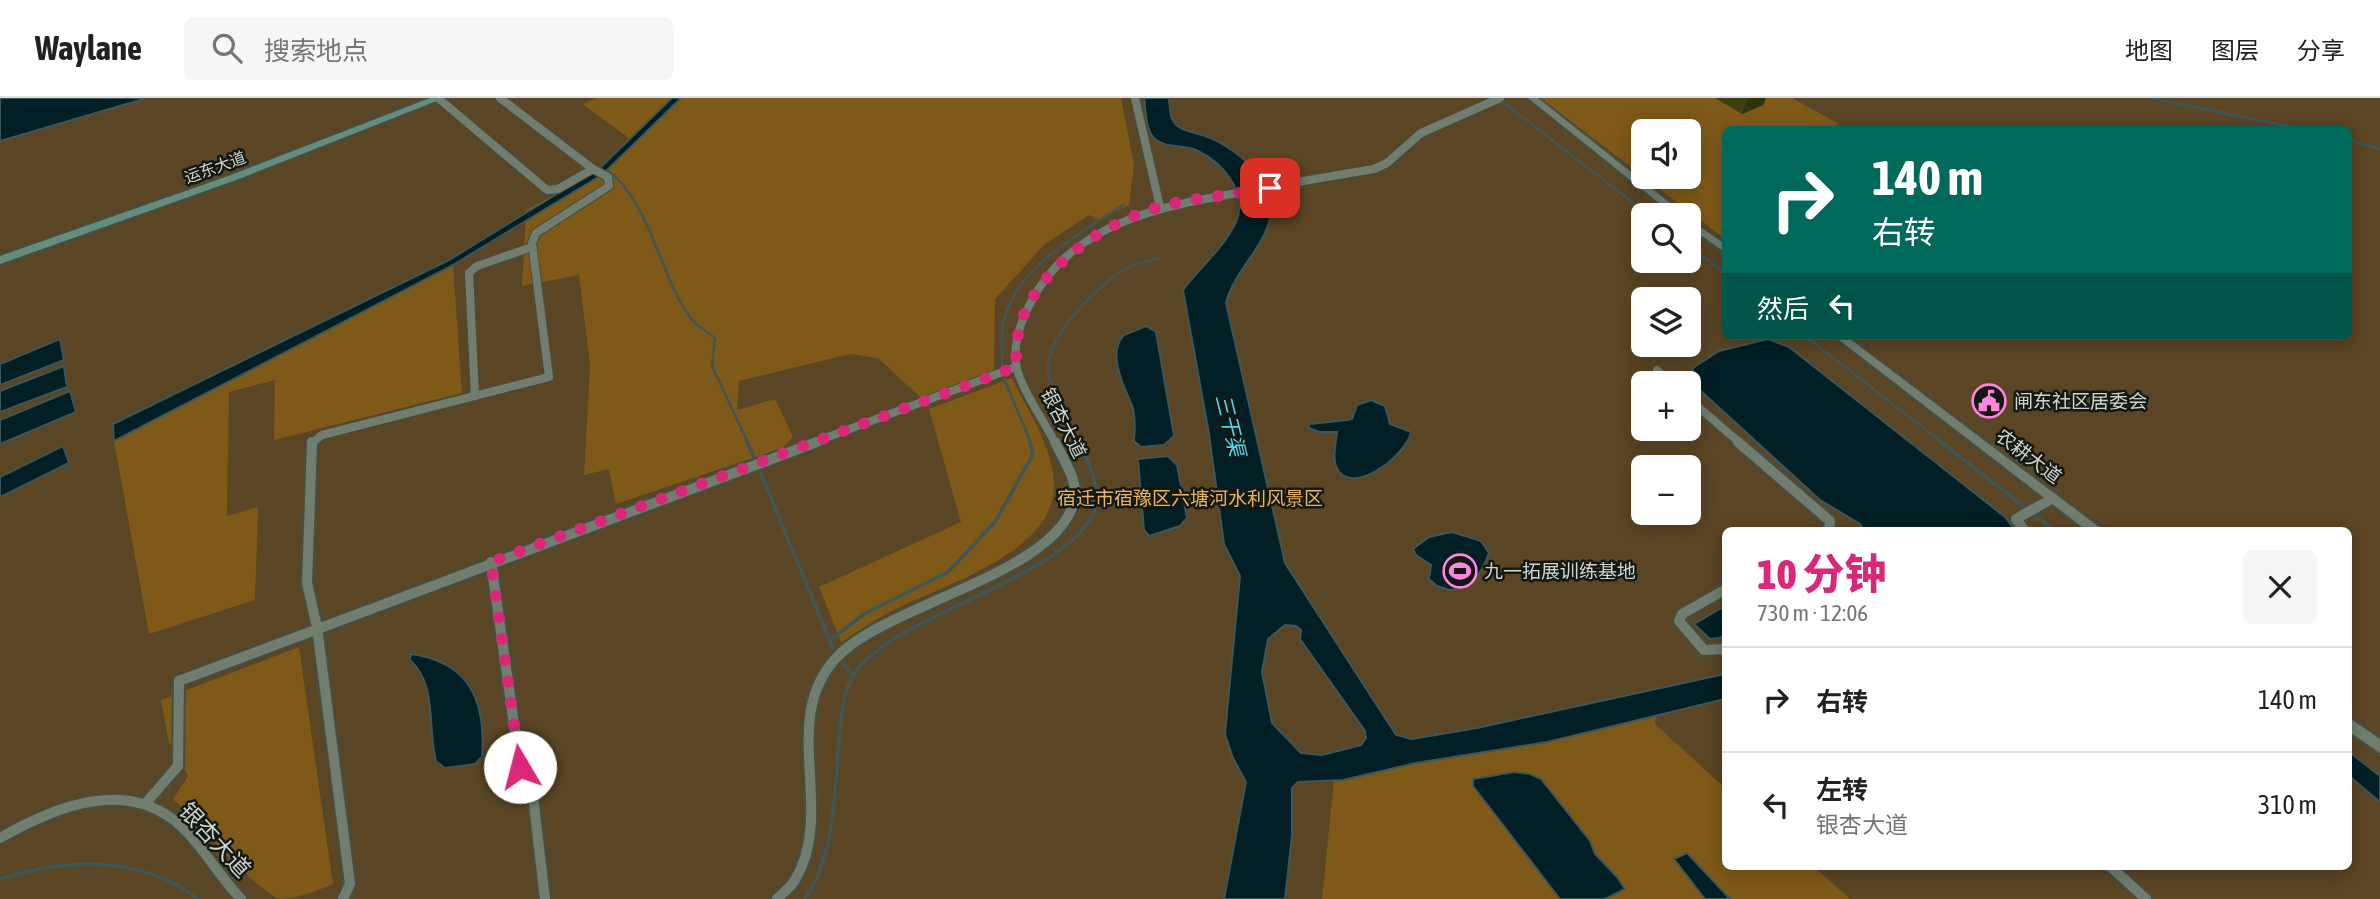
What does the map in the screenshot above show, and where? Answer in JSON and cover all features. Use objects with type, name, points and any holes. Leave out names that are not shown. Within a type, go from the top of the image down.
[{"type":"main road","name":"运东大道","points":[[0,254],[233,174],[430,98]]},
{"type":"main road","name":"运东大道","points":[[0,260],[235,177],[438,98]]},
{"type":"street","points":[[438,98],[547,190],[558,189],[593,169]]},
{"type":"street","points":[[343,899],[350,884],[317,627],[307,583],[311,448],[314,438],[549,377],[533,247],[536,233],[609,186],[608,177],[593,169],[500,98]]},
{"type":"street","points":[[1135,98],[1160,207]]},
{"type":"street","points":[[1532,98],[1665,203]]},
{"type":"street","name":"银杏大道","points":[[777,899],[795,879],[809,837],[812,815],[808,714],[818,680],[837,657],[872,631],[1022,560],[1047,542],[1073,503],[1075,492],[1070,474],[1016,367],[1018,329],[1026,309],[1054,271],[1120,221],[1160,207],[1374,169],[1387,163],[1421,133],[1498,99]]},
{"type":"street","points":[[1701,231],[1722,247]]},
{"type":"street","points":[[475,396],[476,357],[469,305],[469,273],[477,266],[533,247]]},
{"type":"street","name":"农耕大道","points":[[1844,340],[2091,527]]},
{"type":"street","points":[[145,804],[178,766],[179,681],[1016,367]]},
{"type":"street","points":[[1701,410],[1830,521],[1829,527]]},
{"type":"street","points":[[2022,527],[2016,519],[2053,498]]},
{"type":"street","points":[[491,562],[520,767],[532,788],[545,899]]},
{"type":"street","points":[[1722,591],[1682,614],[1679,621],[1704,650],[1722,649]]},
{"type":"street","points":[[2352,726],[2380,747]]},
{"type":"street","name":"银杏大道","points":[[0,838],[53,811],[103,798],[139,801],[175,821],[241,899]]},
{"type":"street","points":[[2114,870],[2146,899]]},
{"type":"green space","name":"宿迁市宿豫区六塘河水利风景区","points":[[0,98],[2380,98],[2380,899],[0,899]]},
{"type":"shaded area","points":[[597,98],[1121,98],[1134,165],[1129,205],[1099,220],[1089,215],[1045,244],[995,299],[994,371],[988,375],[923,400],[878,358],[850,354],[739,381],[737,410],[775,399],[793,437],[783,448],[616,504],[609,469],[584,475],[590,365],[579,275],[522,286],[526,210],[598,170],[629,138],[582,104]]},
{"type":"shaded area","points":[[1540,98],[1792,98],[1839,124],[1722,126],[1722,237],[1701,221],[1701,203],[1678,203],[1660,189],[1701,189],[1701,119],[1631,119],[1631,167]]},
{"type":"shaded area","points":[[453,265],[462,393],[274,440],[275,380],[229,392],[227,516],[258,507],[255,600],[149,634],[114,441]]},
{"type":"shaded area","points":[[1012,378],[1038,428],[1052,468],[1054,482],[1050,507],[1038,528],[994,562],[889,613],[841,642],[819,587],[961,522],[929,409]]},
{"type":"shaded area","points":[[299,647],[333,884],[301,896],[281,899],[272,895],[243,871],[173,799],[188,776],[169,742],[161,700]]},
{"type":"shaded area","points":[[1656,714],[1655,724],[1722,785],[1722,870],[1817,870],[1850,899],[1322,899],[1334,779],[1505,746],[1547,742]]},
{"type":"water","points":[[0,98],[147,98],[0,141]]},
{"type":"water","points":[[672,98],[681,98],[603,174],[453,265],[114,441],[113,424],[449,260],[601,167]]},
{"type":"water","name":"三干渠","points":[[1144,98],[1169,98],[1171,114],[1176,124],[1235,152],[1260,177],[1269,195],[1271,212],[1267,228],[1240,272],[1226,303],[1285,563],[1396,735],[1412,739],[1477,728],[1722,675],[1722,700],[1547,742],[1416,763],[1343,780],[1298,782],[1292,788],[1292,835],[1285,899],[1224,899],[1246,782],[1233,758],[1225,734],[1240,576],[1224,544],[1209,434],[1183,290],[1231,231],[1239,211],[1239,200],[1231,179],[1215,162],[1191,148],[1159,142],[1148,125]],"holes":[[[1285,625],[1296,626],[1301,630],[1300,639],[1365,731],[1366,738],[1361,745],[1322,755],[1301,753],[1272,723],[1262,672],[1268,639]]]},
{"type":"water","points":[[1146,326],[1156,332],[1174,436],[1164,445],[1141,447],[1134,441],[1134,412],[1118,369],[1117,350],[1124,335]]},
{"type":"water","points":[[60,339],[64,360],[0,385],[0,364]]},
{"type":"water","points":[[1764,340],[1789,347],[2005,517],[2013,527],[1862,527],[1820,500],[1701,391],[1701,371],[1693,371],[1693,368],[1719,351]]},
{"type":"water","points":[[64,366],[67,387],[0,412],[0,391]]},
{"type":"water","points":[[70,391],[76,412],[0,444],[0,420]]},
{"type":"water","points":[[1371,400],[1385,406],[1390,424],[1411,432],[1407,442],[1388,462],[1376,471],[1352,478],[1343,475],[1336,466],[1334,454],[1337,432],[1319,432],[1309,428],[1309,424],[1352,419],[1357,405]]},
{"type":"water","points":[[63,446],[69,463],[0,497],[0,477]]},
{"type":"water","points":[[1168,456],[1177,465],[1187,518],[1180,526],[1149,536],[1144,530],[1138,459]]},
{"type":"water","points":[[1452,532],[1481,541],[1489,553],[1471,583],[1449,590],[1437,586],[1429,579],[1431,565],[1416,555],[1413,549],[1429,537]]},
{"type":"water","points":[[1722,608],[1722,637],[1710,639],[1694,624]]},
{"type":"water","points":[[411,654],[431,658],[448,666],[460,675],[470,688],[477,702],[483,737],[482,757],[475,764],[445,768],[436,761],[428,694],[419,670],[410,660]]},
{"type":"water","points":[[2352,754],[2380,776],[2380,802],[2352,779]]},
{"type":"water","points":[[1514,772],[1541,779],[1590,841],[1595,854],[1625,889],[1605,899],[1560,899],[1473,786],[1473,779]]},
{"type":"water","points":[[1687,853],[1730,899],[1705,899],[1674,859]]},
{"type":"waterway","points":[[2151,98],[2287,126]]},
{"type":"waterway","points":[[1499,99],[1633,203]]},
{"type":"waterway","points":[[2352,141],[2380,149]]},
{"type":"waterway","points":[[607,170],[622,183],[634,200],[670,281],[690,317],[715,338],[712,366],[748,443]]},
{"type":"waterway","points":[[1002,367],[1004,319],[1014,295],[1040,264],[1072,238],[1123,205]]},
{"type":"waterway","points":[[1701,255],[1722,271]]},
{"type":"waterway","points":[[1080,443],[1049,379],[1050,356],[1056,342],[1076,313],[1113,277],[1133,266],[1160,258]]},
{"type":"waterway","points":[[1810,340],[1943,443]]},
{"type":"waterway","points":[[1004,379],[1031,443]]},
{"type":"waterway","points":[[747,442],[754,457]]},
{"type":"waterway","points":[[830,640],[864,614],[948,572],[995,522],[1033,454],[1030,442]]},
{"type":"waterway","points":[[805,899],[823,862],[828,842],[842,708],[854,674],[877,651],[900,635],[1031,569],[1060,550],[1083,530],[1095,508],[1096,492],[1086,456],[1079,442]]},
{"type":"waterway","points":[[1941,442],[2050,527]]},
{"type":"waterway","points":[[759,469],[830,640]]},
{"type":"waterway","points":[[830,640],[833,648]]},
{"type":"waterway","points":[[844,664],[853,675]]},
{"type":"waterway","points":[[0,879],[51,867],[102,865],[152,874],[198,899]]},
{"type":"place","name":"闸东社区居委会","points":[[1989,401]]},
{"type":"place","name":"九一拓展训练基地","points":[[1460,571]]},
{"type":"route","points":[[520,767],[491,562],[1016,367],[1018,329],[1034,294],[1054,271],[1095,237],[1120,221],[1160,207],[1270,188]]}]
